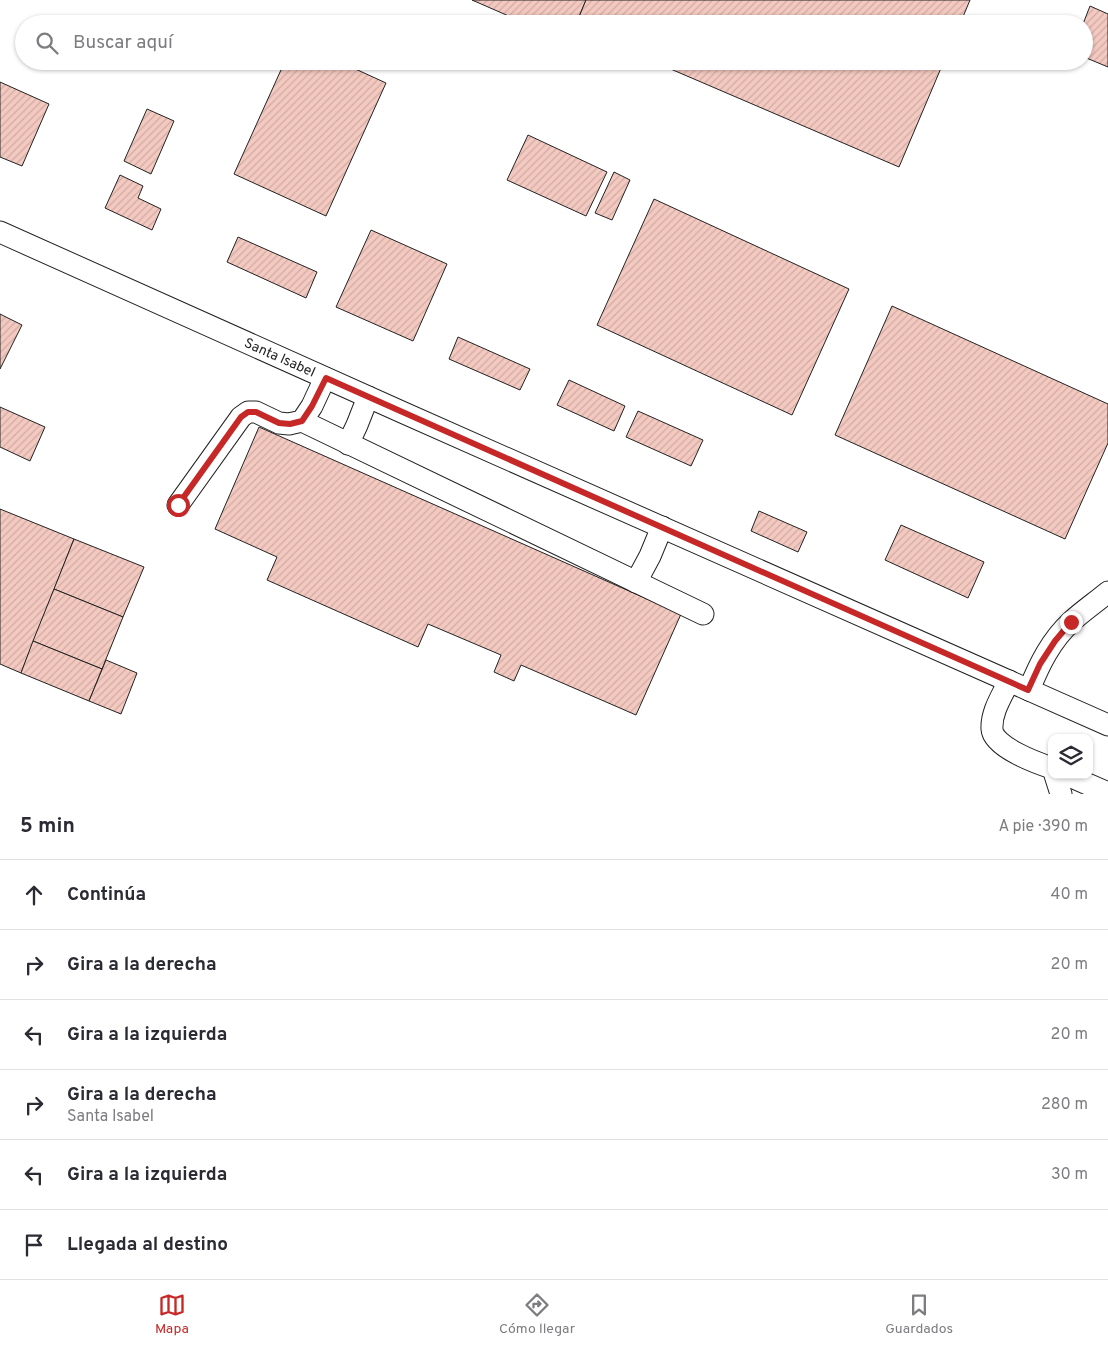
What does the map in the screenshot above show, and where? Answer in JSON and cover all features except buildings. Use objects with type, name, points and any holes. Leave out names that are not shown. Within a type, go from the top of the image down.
[{"type":"street","name":"Santa Isabel","points":[[0,232],[1108,725]]},
{"type":"street","points":[[302,421],[326,378]]},
{"type":"street","points":[[348,444],[368,397]]},
{"type":"street","points":[[178,505],[241,417],[248,412],[256,412],[279,423],[290,424],[302,421],[703,614]]},
{"type":"street","points":[[636,582],[650,556],[662,527]]},
{"type":"street","points":[[1028,690],[1040,664],[1055,641],[1071,622],[1108,592]]},
{"type":"street","points":[[1009,681],[994,711],[992,730],[996,739],[1004,746],[1030,760],[1048,767]]},
{"type":"street","points":[[1056,779],[1061,794]]},
{"type":"street","points":[[1077,779],[1108,793]]},
{"type":"route","points":[[178,505],[241,417],[248,412],[256,412],[279,423],[290,424],[302,421],[326,378],[1028,690],[1040,664],[1055,641],[1071,622]]}]
